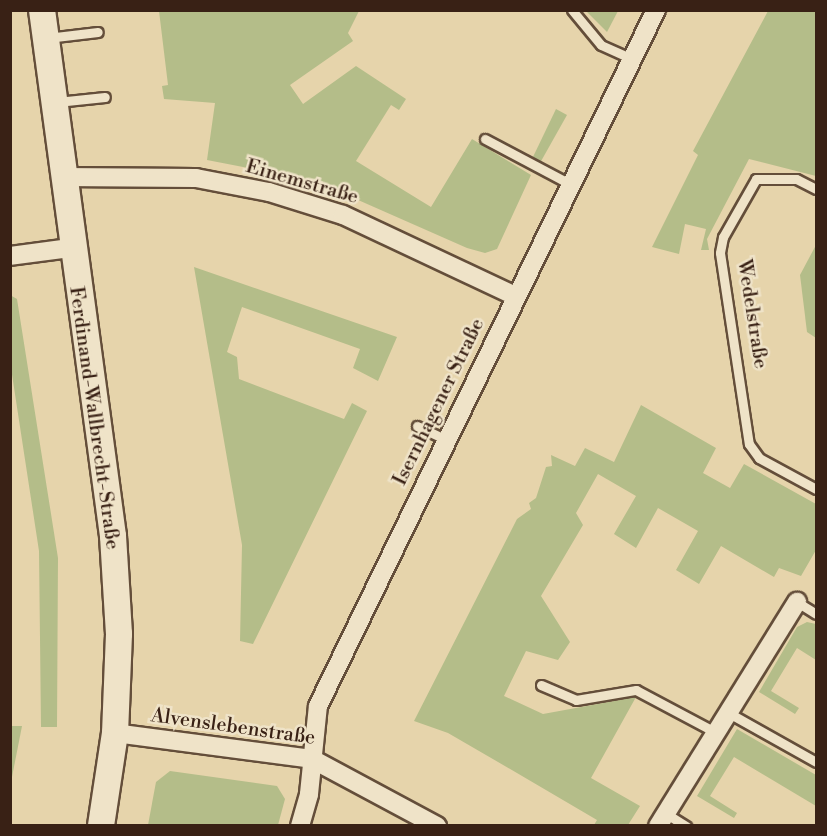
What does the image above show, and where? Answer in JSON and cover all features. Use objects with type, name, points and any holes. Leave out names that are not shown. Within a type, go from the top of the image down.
[{"type":"street","name":"Ferdinand-Wallbrecht-Straße","points":[[42,10],[70,248],[112,536],[119,634],[115,733],[101,825]]},
{"type":"street","name":"Isernhagener Straße","points":[[300,825],[312,759],[318,706],[445,439],[656,10]]},
{"type":"street","name":"Einemstraße","points":[[61,177],[196,178],[269,192],[343,214],[515,296]]},
{"type":"street","points":[[10,256],[70,248]]},
{"type":"street","points":[[661,819],[728,712],[738,704],[797,602]]},
{"type":"street","name":"Alvenslebenstraße","points":[[115,733],[312,759],[437,825]]},
{"type":"lane","points":[[572,10],[601,45],[632,59]]},
{"type":"lane","points":[[45,38],[98,32]]},
{"type":"lane","points":[[52,103],[105,97]]},
{"type":"lane","points":[[485,139],[570,184]]},
{"type":"lane","name":"Wedelstraße","points":[[816,189],[796,179],[756,179],[723,237],[720,252],[749,444],[759,459],[816,489]]},
{"type":"lane","points":[[417,426],[445,439]]},
{"type":"lane","points":[[797,602],[816,614]]},
{"type":"lane","points":[[541,685],[576,700],[636,690],[715,732]]},
{"type":"lane","points":[[728,712],[816,762]]},
{"type":"lane","points":[[661,819],[686,825]]},
{"type":"green space","points":[[159,11],[359,11],[348,33],[353,41],[290,85],[303,104],[356,66],[406,99],[399,110],[391,105],[356,161],[431,207],[472,139],[531,175],[497,249],[485,253],[467,248],[349,196],[284,175],[207,160],[215,103],[164,99],[162,86],[168,85]]},
{"type":"green space","points":[[586,11],[618,11],[607,32]]},
{"type":"green space","points":[[768,11],[816,11],[816,176],[749,159],[707,239],[709,250],[701,250],[706,229],[685,224],[679,254],[652,247],[698,155],[693,151]]},
{"type":"green space","points":[[556,109],[567,115],[540,163],[532,159]]},
{"type":"green space","points":[[816,245],[816,338],[807,332],[800,275]]},
{"type":"green space","points":[[194,267],[397,337],[378,381],[353,368],[360,349],[242,307],[227,352],[237,357],[239,379],[344,419],[352,403],[367,411],[253,644],[240,641],[242,545]]},
{"type":"green space","points":[[10,295],[17,299],[58,558],[57,727],[41,727],[39,551],[11,368]]},
{"type":"green space","points":[[641,405],[716,448],[703,473],[730,488],[744,464],[816,504],[816,550],[801,576],[779,568],[774,577],[721,546],[699,584],[676,570],[698,531],[658,508],[636,548],[614,534],[636,496],[598,474],[576,513],[583,525],[541,596],[570,642],[558,660],[526,651],[504,696],[543,714],[636,697],[591,778],[640,806],[628,825],[594,825],[597,820],[448,733],[414,721],[517,519],[531,509],[529,503],[536,498],[546,467],[552,466],[551,455],[575,466],[585,448],[614,462]]},
{"type":"green space","points":[[807,622],[816,624],[816,660],[797,648],[771,691],[799,708],[795,714],[759,692],[797,627]]},
{"type":"green space","points":[[10,726],[22,726],[11,782]]},
{"type":"green space","points":[[737,729],[816,775],[816,806],[734,757],[710,796],[737,813],[734,818],[697,796]]},
{"type":"green space","points":[[170,771],[277,786],[285,799],[278,825],[148,825],[156,782]]}]
